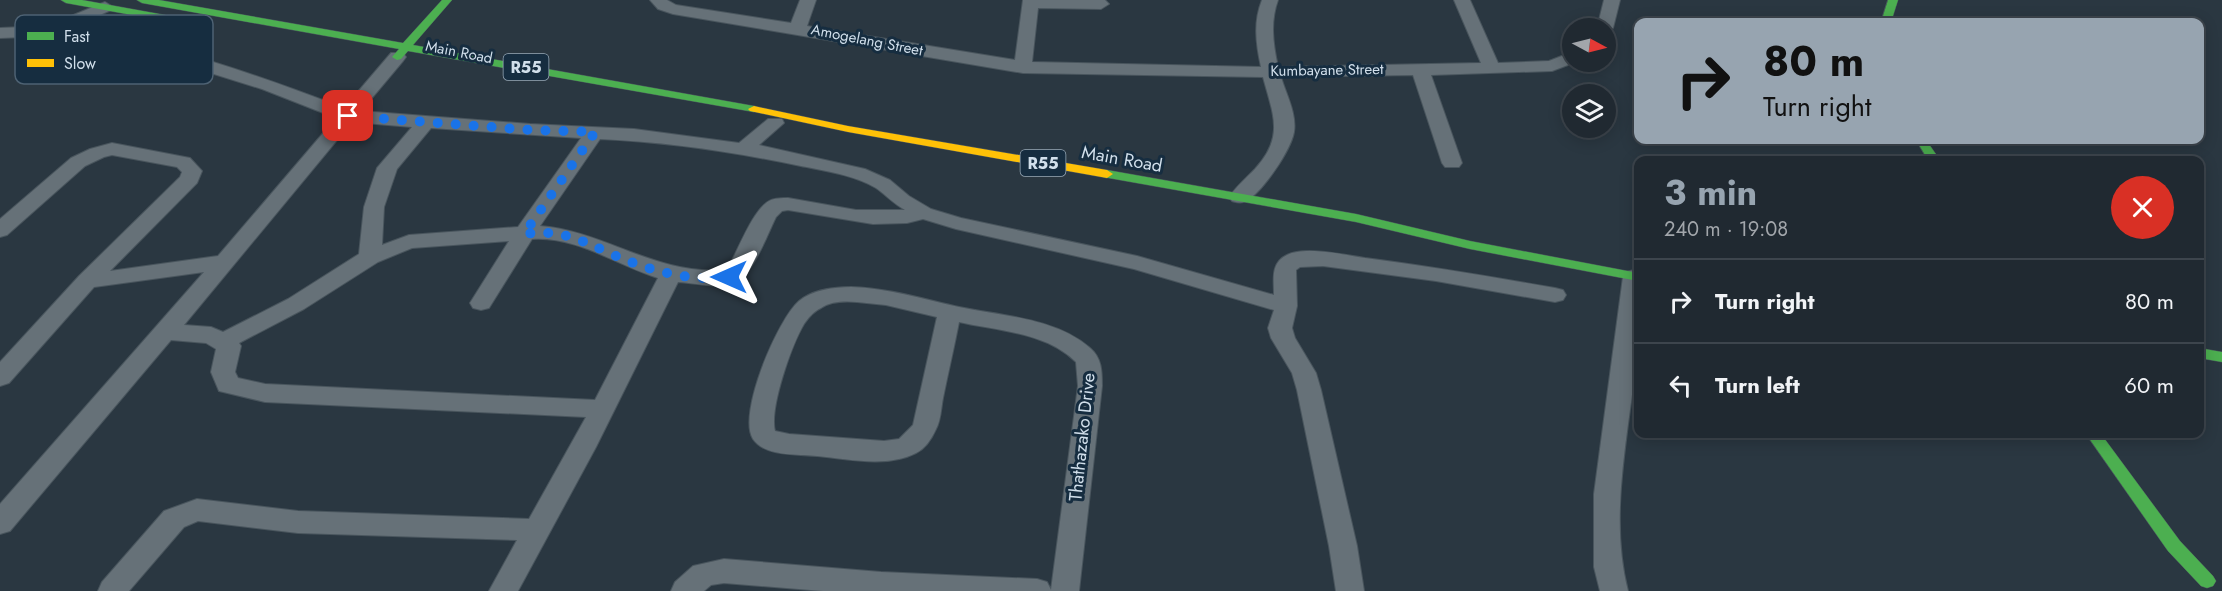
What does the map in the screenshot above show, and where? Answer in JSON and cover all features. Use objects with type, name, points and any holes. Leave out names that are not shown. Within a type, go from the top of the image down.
[{"type":"main road","name":"Main Road","points":[[66,0],[158,15]]},
{"type":"main road","name":"Main Road","points":[[142,0],[402,52],[574,91],[810,128],[848,129]]},
{"type":"main road","points":[[402,52],[447,0]]},
{"type":"main road","points":[[1887,18],[1893,0]]},
{"type":"main road","name":"Main Road","points":[[213,23],[792,116],[848,129],[1356,218],[1470,245],[1634,277]]},
{"type":"main road","points":[[1914,146],[1928,156]]},
{"type":"main road","name":"Main Road","points":[[1356,218],[1471,231]]},
{"type":"main road","points":[[2204,354],[2222,357]]},
{"type":"main road","points":[[2096,438],[2174,546],[2211,586]]},
{"type":"main road","points":[[2194,549],[2211,586]]},
{"type":"street","name":"Amogelang Street","points":[[658,0],[664,6],[673,9],[798,28],[1023,68],[1079,70]]},
{"type":"street","points":[[798,28],[808,0]]},
{"type":"street","points":[[1239,197],[1282,147],[1285,132],[1285,120],[1266,48],[1265,17],[1270,0]]},
{"type":"street","points":[[1462,0],[1491,67]]},
{"type":"street","points":[[1608,18],[1612,0]]},
{"type":"street","points":[[1023,68],[1031,1],[1101,4]]},
{"type":"street","points":[[87,15],[105,7]]},
{"type":"street","points":[[0,33],[15,32]]},
{"type":"street","points":[[0,524],[402,52]]},
{"type":"street","name":"Kumbayane Street","points":[[1079,70],[1271,72],[1552,66],[1562,62]]},
{"type":"street","points":[[213,68],[268,85],[348,116],[530,130],[595,132],[743,149],[858,173],[883,184],[902,200],[924,213],[990,231],[1137,263],[1286,306]]},
{"type":"street","points":[[1420,68],[1452,163]]},
{"type":"street","points":[[370,257],[374,207],[387,168],[426,122]]},
{"type":"street","points":[[743,149],[775,123]]},
{"type":"street","points":[[481,303],[524,234],[595,132]]},
{"type":"street","points":[[0,230],[78,162],[97,153],[112,149],[183,162],[192,171],[190,179],[87,281],[0,377]]},
{"type":"street","points":[[223,342],[296,304],[370,257],[409,242],[541,232],[586,241],[643,266],[671,274],[715,278],[729,277],[740,268],[767,214],[776,205],[788,204],[885,219],[906,218],[924,213]]},
{"type":"street","points":[[1350,591],[1309,390],[1304,373],[1282,338],[1280,328],[1286,306],[1285,268],[1294,260],[1323,259],[1425,273],[1555,295]]},
{"type":"street","points":[[87,281],[225,262]]},
{"type":"street","points":[[503,591],[583,447],[671,274]]},
{"type":"street","points":[[1614,591],[1608,567],[1607,494],[1634,292]]},
{"type":"street","name":"Thathazako Drive","points":[[949,313],[925,427],[918,438],[907,446],[875,450],[788,443],[769,439],[763,434],[760,424],[764,405],[785,339],[802,310],[814,302],[839,295],[860,294],[882,297],[1048,335],[1070,344],[1083,354],[1090,364],[1090,386],[1065,591]]},
{"type":"street","points":[[165,332],[211,335],[223,342],[229,346],[223,372],[228,385],[265,393],[601,409]]},
{"type":"street","points":[[112,591],[174,519],[197,510],[298,522],[537,530]]},
{"type":"street","points":[[685,591],[703,574],[724,571],[880,587],[1037,591]]},
{"type":"traffic: fast","points":[[66,0],[148,15]]},
{"type":"traffic: fast","points":[[142,0],[754,109]]},
{"type":"traffic: fast","points":[[397,57],[447,0]]},
{"type":"traffic: fast","points":[[1887,18],[1893,0]]},
{"type":"traffic: fast","points":[[1924,144],[1931,156]]},
{"type":"traffic: fast","points":[[1107,174],[1356,218],[1470,245],[1634,276]]},
{"type":"traffic: fast","points":[[2204,354],[2222,357]]},
{"type":"traffic: fast","points":[[2096,438],[2174,546],[2207,581]]},
{"type":"traffic: slow","points":[[754,109],[848,129],[1107,174]]},
{"type":"route","points":[[348,116],[530,130],[595,132],[524,234],[541,232],[565,235],[586,241],[615,256],[671,274],[729,277]]}]
